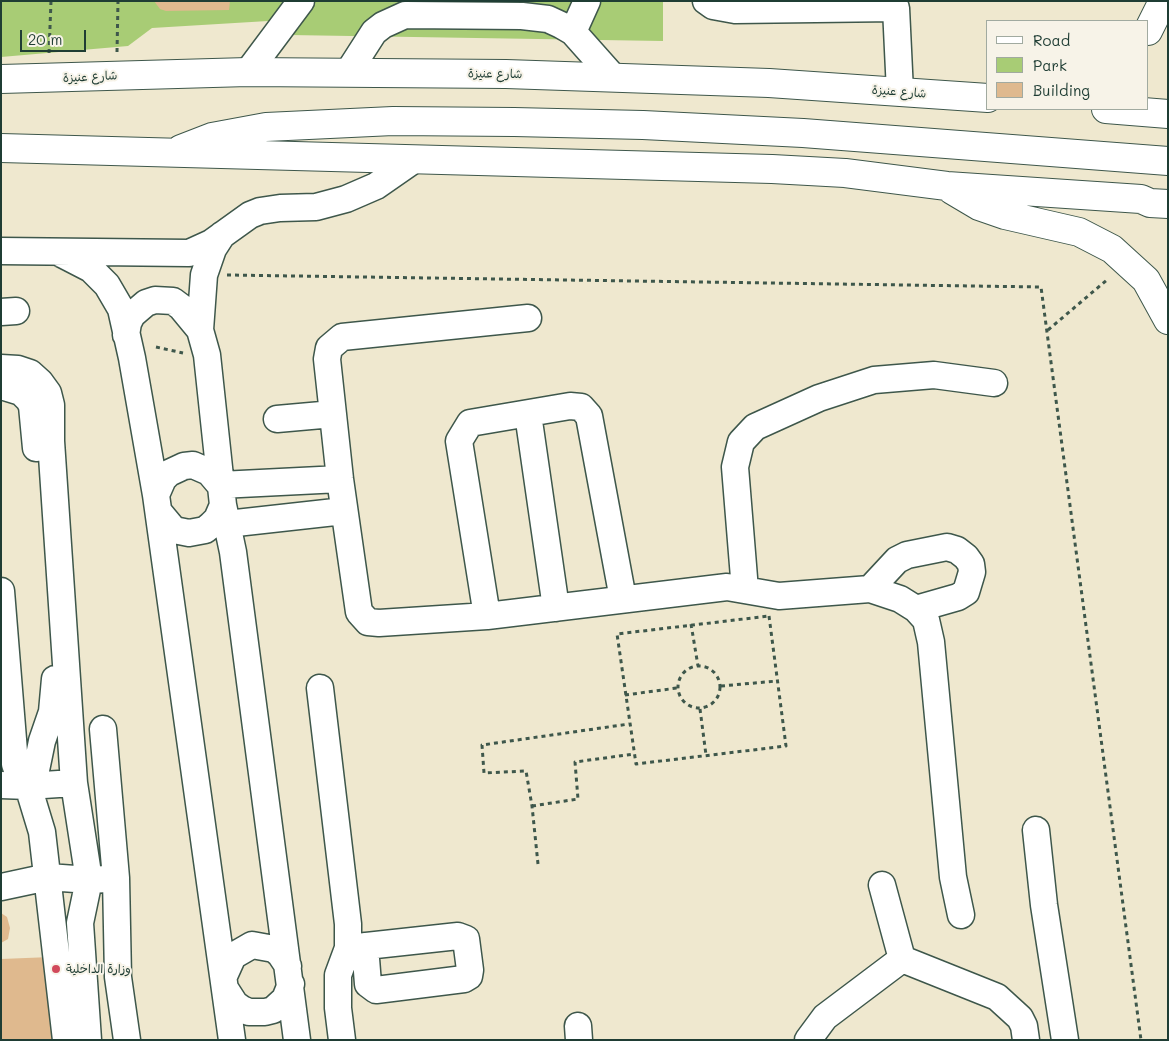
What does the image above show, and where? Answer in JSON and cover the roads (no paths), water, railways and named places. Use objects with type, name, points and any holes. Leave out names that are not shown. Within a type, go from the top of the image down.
[{"type":"main road","points":[[1149,29],[1163,1]]},
{"type":"main road","name":"شارع عنيزة","points":[[1,79],[248,72],[613,77],[769,83],[986,98]]},
{"type":"main road","points":[[1118,110],[1168,114]]},
{"type":"main road","points":[[174,154],[188,144],[245,129],[393,121],[643,125],[766,131],[1168,162]]},
{"type":"main road","points":[[3,149],[772,169],[845,173],[947,186],[1141,199],[1150,203],[1168,204]]},
{"type":"main road","points":[[947,186],[962,198],[979,206],[1014,217],[1079,232],[1112,249],[1146,280],[1168,320]]},
{"type":"street","points":[[248,72],[301,1]]},
{"type":"street","points":[[573,32],[587,1]]},
{"type":"street","points":[[706,1],[713,6],[735,10],[896,8],[900,92]]},
{"type":"street","points":[[349,72],[367,41],[383,25],[405,15],[414,8],[535,16],[554,22],[573,32],[613,77]]},
{"type":"street","points":[[1,251],[189,253],[201,249],[239,222],[260,211],[316,207],[346,199],[376,186],[412,161]]},
{"type":"street","points":[[222,235],[213,249],[204,275],[200,330],[207,355],[223,505],[233,552],[297,1040]]},
{"type":"street","points":[[58,252],[91,269],[107,285],[121,309],[132,358],[158,504],[232,1040]]},
{"type":"street","points":[[126,335],[128,323],[132,315],[146,303],[155,300],[173,301],[182,307],[200,330]]},
{"type":"street","points":[[528,318],[342,337],[329,348],[327,359],[340,479],[359,612],[368,622],[379,623],[487,616],[727,587],[779,596],[870,589],[900,599],[916,609],[926,620],[931,642],[954,877],[961,915]]},
{"type":"street","points":[[1,368],[18,369],[30,374],[40,382],[48,393],[51,406],[44,441],[55,684],[52,712],[42,741],[38,763],[28,786]]},
{"type":"street","points":[[745,590],[735,467],[741,442],[755,427],[819,398],[874,380],[934,375],[994,383]]},
{"type":"street","points":[[1,386],[21,392],[29,400],[44,441],[74,783],[89,880],[118,977],[128,1040]]},
{"type":"street","points":[[487,616],[460,441],[470,423],[570,406],[581,406],[589,416],[622,599]]},
{"type":"street","points":[[277,419],[333,414]]},
{"type":"street","points":[[528,414],[556,608]]},
{"type":"street","points":[[193,465],[209,472],[223,505],[217,519],[205,530],[189,533],[174,530],[158,504],[163,479],[169,473],[184,466],[193,465]]},
{"type":"street","points":[[223,505],[340,479]]},
{"type":"street","points":[[223,505],[344,511]]},
{"type":"street","points":[[870,589],[897,560],[907,555],[946,547],[957,550],[966,557],[971,564],[972,572],[966,592],[958,597],[916,609]]},
{"type":"street","points":[[1,591],[15,764],[20,779],[28,786],[42,832],[66,1040]]},
{"type":"street","points":[[320,688],[348,924],[357,947],[338,975],[338,1008],[342,1040]]},
{"type":"street","points":[[103,729],[116,878],[118,977]]},
{"type":"street","points":[[1,784],[28,786],[74,783]]},
{"type":"street","points":[[1036,830],[1044,905],[1065,1040]]},
{"type":"street","points":[[1,887],[48,877],[89,880],[116,878]]},
{"type":"street","points":[[88,1040],[80,923],[89,880]]},
{"type":"street","points":[[882,885],[902,959]]},
{"type":"street","points":[[252,945],[274,949],[280,954],[289,975],[285,999],[273,1010],[265,1012],[249,1012],[242,1009],[230,998],[225,983],[233,956],[252,945]]},
{"type":"street","points":[[808,1040],[826,1017],[902,959]]},
{"type":"street","points":[[902,959],[996,997],[1020,1018],[1024,1026],[1026,1040]]},
{"type":"place","name":"وزارة الداخلية","points":[[56,969]]}]
